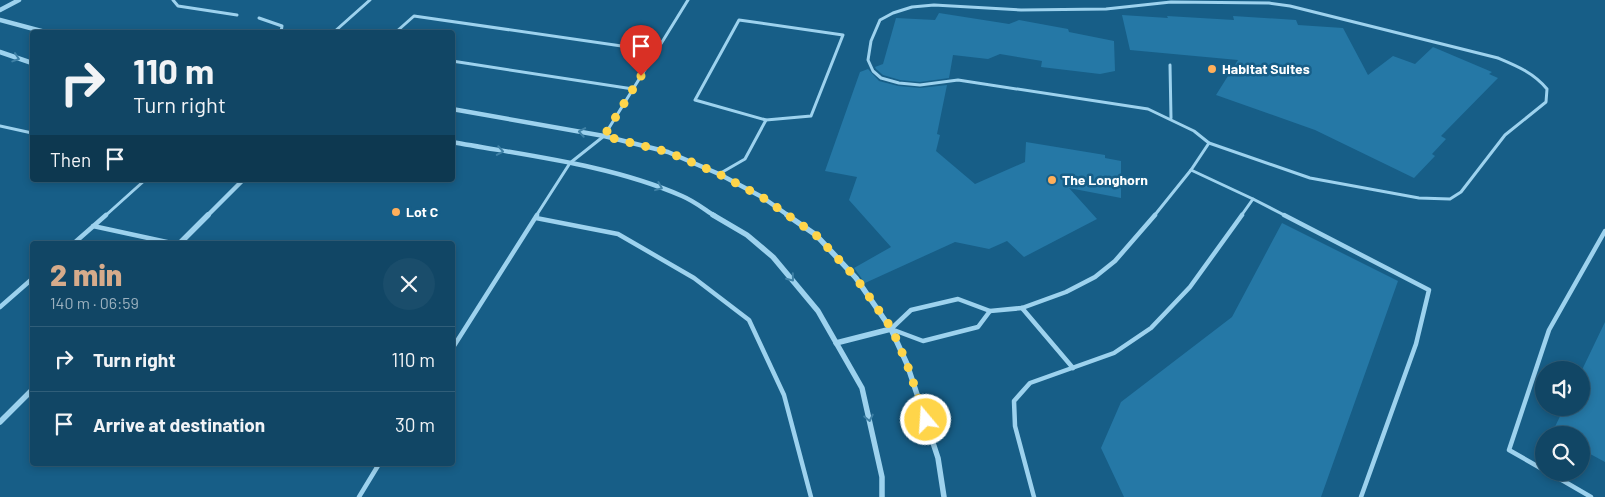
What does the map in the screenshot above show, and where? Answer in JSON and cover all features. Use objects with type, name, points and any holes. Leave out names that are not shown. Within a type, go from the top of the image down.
[{"type":"street","points":[[0,10],[19,0]]},
{"type":"street","points":[[0,20],[38,30]]},
{"type":"street","points":[[0,52],[30,62]]},
{"type":"street","points":[[455,110],[604,136],[668,152],[719,174],[762,197],[816,235],[856,278],[892,329],[907,364],[938,458],[944,497]]},
{"type":"street","points":[[455,143],[570,163],[648,183],[684,197],[747,235],[773,257],[818,311],[862,388],[882,477],[882,497]]},
{"type":"street","points":[[180,241],[241,182]]},
{"type":"street","points":[[836,343],[892,329]]},
{"type":"street","points":[[0,422],[30,392]]},
{"type":"lane","points":[[173,0],[178,6],[237,15]]},
{"type":"lane","points":[[336,30],[370,0]]},
{"type":"lane","points":[[455,344],[570,163],[604,136],[688,0]]},
{"type":"lane","points":[[1171,2],[1269,3],[1290,6],[1498,58],[1527,70],[1539,78],[1547,89],[1546,102],[1505,135],[1461,192],[1450,200],[1419,198],[1310,178],[1209,143],[1194,131],[1171,118],[1148,109],[958,80],[920,85],[899,83],[881,78],[873,71],[868,60],[871,41],[880,20],[893,13],[912,7],[934,5],[990,9],[1097,9],[1171,2]]},
{"type":"lane","points":[[398,30],[414,16],[656,51]]},
{"type":"lane","points":[[259,18],[282,26],[281,30]]},
{"type":"lane","points":[[739,20],[843,35],[811,116],[766,120],[695,100],[739,20]]},
{"type":"lane","points":[[455,61],[633,88]]},
{"type":"lane","points":[[1170,65],[1171,118]]},
{"type":"lane","points":[[719,174],[745,159],[766,120]]},
{"type":"lane","points":[[0,126],[30,133]]},
{"type":"lane","points":[[990,311],[978,327],[923,341],[892,329],[911,310],[958,299],[990,311],[1022,308],[1066,292],[1095,277],[1115,261],[1191,170],[1209,143]]},
{"type":"lane","points":[[1191,170],[1253,199],[1429,290],[1416,344],[1361,497]]},
{"type":"lane","points":[[76,241],[143,182]]},
{"type":"lane","points":[[1034,497],[1015,426],[1014,401],[1030,383],[1114,353],[1151,328],[1190,287],[1253,199]]},
{"type":"lane","points":[[536,218],[618,234],[694,278],[750,320],[784,395],[811,497]]},
{"type":"lane","points":[[93,226],[163,241]]},
{"type":"lane","points":[[1535,465],[1509,450],[1549,330],[1605,231]]},
{"type":"lane","points":[[0,307],[30,281]]},
{"type":"lane","points":[[1022,308],[1073,368]]},
{"type":"lane","points":[[359,497],[378,466]]},
{"type":"lane","points":[[1563,481],[1591,497]]},
{"type":"building","points":[[939,13],[1009,24],[1019,20],[1068,29],[1069,32],[1114,41],[1115,71],[1100,74],[1041,67],[1042,61],[1000,54],[988,59],[953,55],[949,78],[920,82],[900,80],[883,75],[876,69],[875,67],[883,64],[896,18],[935,20]]},
{"type":"building","points":[[1122,15],[1234,20],[1233,16],[1296,20],[1298,25],[1343,28],[1368,75],[1393,56],[1415,64],[1433,47],[1492,72],[1489,74],[1498,78],[1441,136],[1446,139],[1432,154],[1435,156],[1414,178],[1315,130],[1216,95],[1238,60],[1130,50]]},
{"type":"building","name":"The Longhorn","points":[[868,69],[879,81],[898,86],[920,88],[947,85],[937,134],[940,135],[936,151],[975,184],[1025,162],[1026,142],[1105,155],[1105,158],[1121,161],[1121,198],[1069,188],[1097,219],[1024,257],[1007,241],[989,249],[955,242],[865,283],[854,268],[891,247],[849,200],[857,177],[825,171],[860,72]]},
{"type":"building","points":[[1282,223],[1398,281],[1321,497],[1124,497],[1101,448],[1121,402],[1232,317]]},
{"type":"building","points":[[1605,322],[1605,462],[1590,454],[1590,426],[1555,426],[1560,416],[1590,416],[1590,361],[1586,361]]},
{"type":"place","name":"Habitat Suites","points":[[1212,69]]},
{"type":"place","name":"The Longhorn","points":[[1052,180]]},
{"type":"place","name":"Lot C","points":[[396,212]]},
{"type":"route","points":[[641,76],[604,136],[668,152],[719,174],[762,197],[816,235],[856,278],[892,329],[907,364],[926,420]]}]
